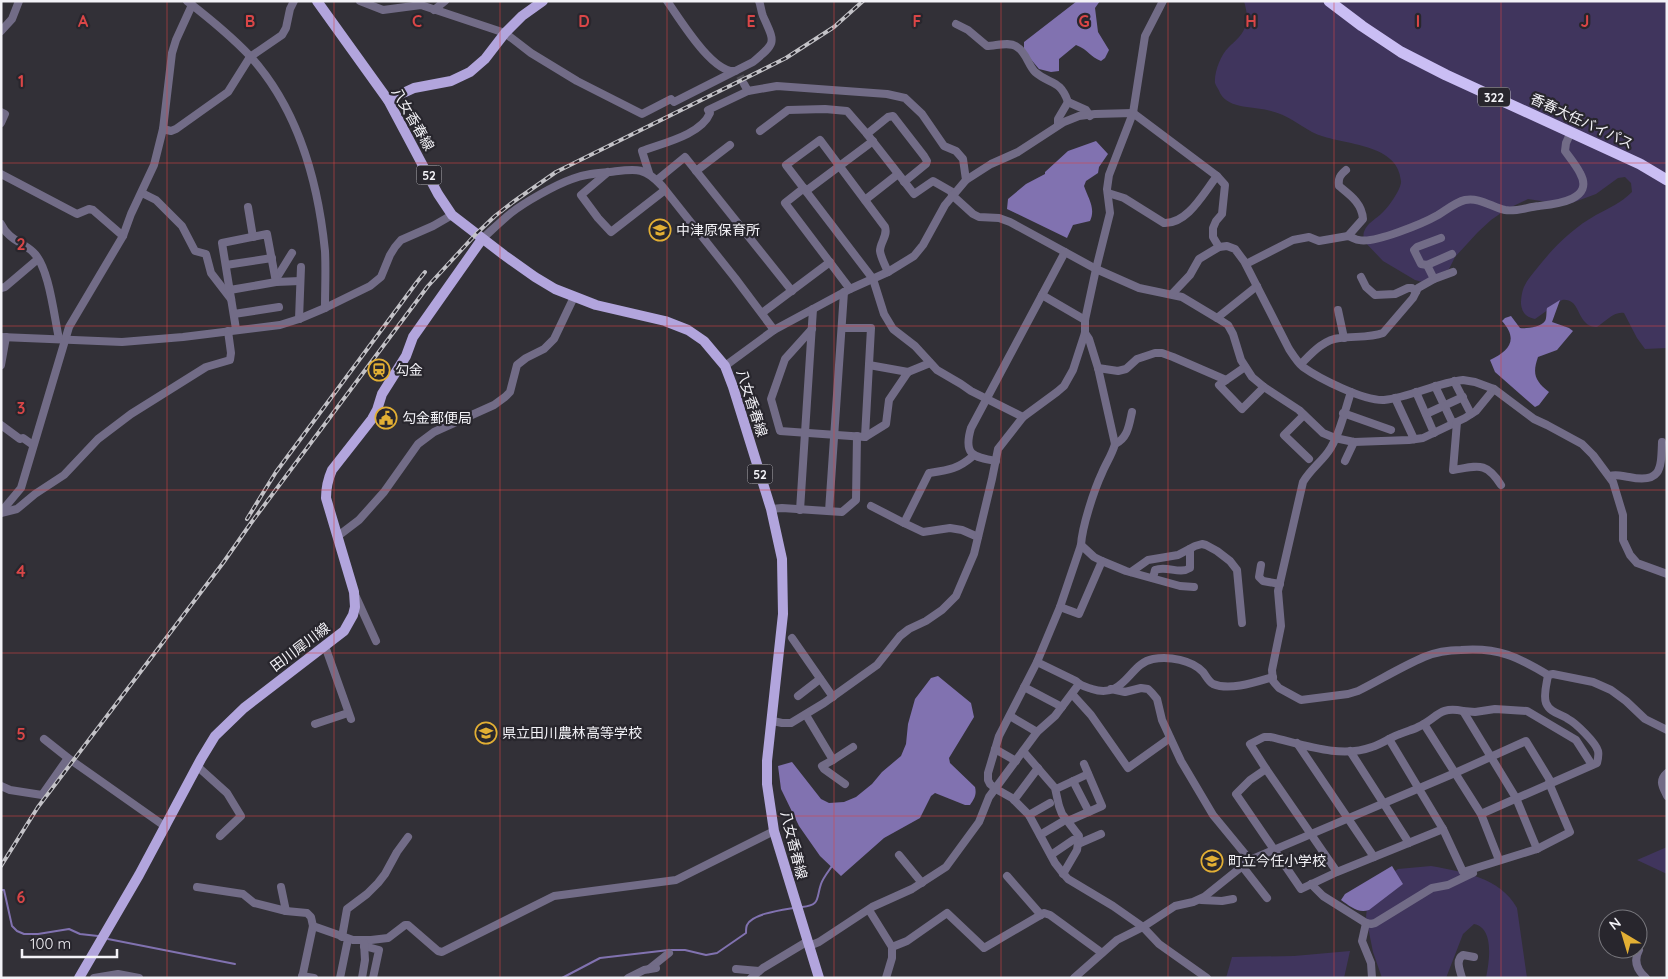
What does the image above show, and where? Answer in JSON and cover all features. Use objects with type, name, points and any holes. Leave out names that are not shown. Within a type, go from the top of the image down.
[{"type":"highway","name":"香春大任バイパス","points":[[1329,1],[1401,52],[1446,75],[1640,164],[1667,180]]},
{"type":"main road","name":"八女香春線","points":[[317,1],[388,100],[438,194],[452,215],[535,277],[574,297],[604,308],[665,321],[688,330],[704,341],[725,366],[771,509],[782,559],[784,594],[773,721],[767,761],[767,784],[774,832],[819,978]]},
{"type":"main road","points":[[388,100],[414,88],[451,81],[470,72],[485,59],[522,16],[544,1]]},
{"type":"main road","name":"田川犀川線","points":[[82,977],[215,736],[231,720],[307,658],[344,631],[350,622],[355,608],[354,592],[326,498],[327,486],[332,470],[372,419],[382,394],[406,356],[413,338],[482,239]]},
{"type":"street","points":[[1,31],[12,19],[19,1]]},
{"type":"street","points":[[163,129],[176,130],[228,92],[250,57],[282,35],[294,1]]},
{"type":"street","points":[[360,1],[383,10],[421,5],[506,33],[531,53],[569,76],[642,114],[671,99],[674,102],[742,80],[778,86],[886,94],[905,98],[922,114],[944,146],[956,151],[963,159],[966,180]]},
{"type":"street","points":[[434,10],[445,1]]},
{"type":"street","points":[[667,1],[712,60],[722,69],[730,71],[742,80]]},
{"type":"street","points":[[649,173],[642,151],[697,130],[708,118],[710,112],[708,110],[742,80],[753,62],[770,46],[773,38],[759,1]]},
{"type":"street","points":[[773,721],[791,723],[833,698],[877,665],[900,636],[942,610],[956,596],[974,554],[998,450],[1023,417],[1064,386],[1073,370],[1084,333],[1096,269],[1110,213],[1109,175],[1133,113],[1144,36],[1163,1]]},
{"type":"street","points":[[1,513],[21,488],[62,339],[123,236],[154,166],[163,129],[172,53],[189,3],[213,22],[250,57],[275,90],[304,148],[312,173],[319,207],[325,253],[325,308]]},
{"type":"street","points":[[956,24],[968,30],[987,46],[1011,44],[1017,46],[1035,72],[1060,86],[1065,92],[1068,102],[1058,119],[1058,125]]},
{"type":"street","points":[[1068,102],[1086,110],[1090,116]]},
{"type":"street","points":[[760,132],[788,110],[825,109],[847,111],[914,194],[933,181],[953,194],[978,217],[999,218],[1096,269],[1139,288],[1182,297],[1217,318],[1228,326],[1245,367],[1252,377],[1304,415],[1323,434],[1354,442],[1423,438],[1476,411],[1494,389]]},
{"type":"street","points":[[1,112],[6,114],[1,123]]},
{"type":"street","points":[[725,366],[774,330],[847,290],[888,272],[908,260],[919,252],[953,194],[966,180],[985,168],[1018,152],[1058,125],[1072,118],[1095,114],[1133,113],[1217,176],[1224,185],[1222,214],[1213,228],[1213,237],[1219,247]]},
{"type":"street","points":[[867,134],[888,117],[893,116],[924,156],[926,164],[904,182]]},
{"type":"street","points":[[1246,264],[1293,240],[1309,237],[1319,241],[1348,236],[1360,241],[1396,234],[1423,223],[1464,200],[1478,201],[1505,210],[1515,211],[1563,203],[1576,197],[1582,190],[1583,182],[1581,174],[1565,151],[1571,132]]},
{"type":"street","points":[[888,272],[880,253],[887,230],[820,140],[786,165],[873,279],[888,322],[899,334],[915,346],[937,370],[986,399],[1023,417]]},
{"type":"street","points":[[829,512],[842,328],[847,290],[830,262],[785,203],[873,141]]},
{"type":"street","points":[[696,171],[730,145]]},
{"type":"street","points":[[656,180],[685,157],[792,291]]},
{"type":"street","points":[[482,239],[512,212],[573,178],[588,174],[636,168],[649,173],[665,190],[774,330]]},
{"type":"street","points":[[1346,170],[1340,175],[1338,180],[1339,186],[1355,199],[1362,210],[1362,218],[1348,236]]},
{"type":"street","points":[[608,172],[581,195],[611,232],[665,190]]},
{"type":"street","points":[[1,174],[77,214],[89,209],[93,210],[123,236]]},
{"type":"street","points":[[865,200],[898,174]]},
{"type":"street","points":[[1108,194],[1124,198],[1164,223],[1170,223],[1186,216],[1217,176]]},
{"type":"street","points":[[142,193],[156,200],[182,226],[195,251],[206,254],[211,273],[232,301]]},
{"type":"street","points":[[248,207],[252,237]]},
{"type":"street","points":[[1,365],[3,337],[122,342],[183,337],[280,325],[299,319],[370,286],[381,278],[395,247],[401,240],[433,226],[452,215]]},
{"type":"street","points":[[1,224],[8,235],[34,252],[44,266],[62,339]]},
{"type":"street","points":[[1,513],[17,509],[35,494],[64,475],[98,439],[131,414],[206,368],[230,360],[234,314],[222,243],[268,234],[276,281]]},
{"type":"street","points":[[1441,238],[1417,247],[1414,250],[1421,264],[1427,265],[1452,254]]},
{"type":"street","points":[[1172,294],[1190,275],[1199,259],[1219,247],[1227,246],[1235,249],[1246,264],[1289,349],[1300,364],[1350,392],[1383,400],[1463,380],[1476,382],[1494,389],[1534,419],[1582,444],[1593,455],[1613,482],[1623,515],[1623,540],[1630,555],[1637,563],[1667,574]]},
{"type":"street","points":[[996,461],[974,456],[970,452],[968,435],[1065,252]]},
{"type":"street","points":[[276,281],[292,253]]},
{"type":"street","points":[[226,265],[272,258]]},
{"type":"street","points":[[1,288],[5,287],[38,259]]},
{"type":"street","points":[[762,314],[830,262]]},
{"type":"street","points":[[1427,265],[1434,279]]},
{"type":"street","points":[[299,319],[301,267]]},
{"type":"street","points":[[1300,364],[1331,340],[1384,333],[1413,298],[1418,288],[1434,279],[1453,272]]},
{"type":"street","points":[[1361,277],[1366,287],[1375,295],[1395,294],[1408,288],[1412,288],[1416,292]]},
{"type":"street","points":[[230,290],[276,281],[300,281]]},
{"type":"street","points":[[1217,318],[1257,286]]},
{"type":"street","points":[[1042,295],[1085,320]]},
{"type":"street","points":[[338,536],[360,520],[384,492],[418,444],[434,432],[494,406],[510,392],[517,365],[544,349],[554,339],[574,297]]},
{"type":"street","points":[[234,314],[279,307]]},
{"type":"street","points":[[800,510],[813,310]]},
{"type":"street","points":[[1338,310],[1344,338]]},
{"type":"street","points":[[771,509],[842,512],[856,500],[871,328],[842,328]]},
{"type":"street","points":[[812,329],[784,360],[771,398],[780,431],[861,437],[886,424],[889,400],[908,372]]},
{"type":"street","points":[[1084,333],[1089,339],[1098,368],[1114,444],[1112,453],[1097,485],[1082,534],[1081,545],[1060,607],[1037,662],[999,736],[988,773],[988,780],[990,784],[1014,800],[1029,815],[1063,874],[1068,879],[1113,906],[1143,927],[1159,944],[1207,978]]},
{"type":"street","points":[[1098,368],[1118,371],[1126,369],[1138,359],[1155,353],[1162,353],[1173,356],[1226,380]]},
{"type":"street","points":[[869,365],[908,372],[930,363]]},
{"type":"street","points":[[1245,367],[1219,385],[1242,409],[1264,387]]},
{"type":"street","points":[[1454,381],[1471,414]]},
{"type":"street","points":[[1435,386],[1444,406],[1455,423],[1453,470],[1479,466],[1486,468],[1494,474],[1501,485]]},
{"type":"street","points":[[1350,392],[1329,451],[1310,471],[1303,482],[1278,591],[1281,626],[1272,670],[1274,681],[1280,688],[1301,700],[1348,694],[1358,691],[1425,656],[1445,651],[1492,650],[1524,661],[1548,675],[1553,674],[1593,682],[1611,690],[1646,719],[1667,730]]},
{"type":"street","points":[[1416,392],[1434,433]]},
{"type":"street","points":[[1395,398],[1414,439]]},
{"type":"street","points":[[1426,414],[1463,398]]},
{"type":"street","points":[[1114,444],[1124,438],[1132,412]]},
{"type":"street","points":[[1343,413],[1388,429],[1379,441]]},
{"type":"street","points":[[1304,415],[1284,435],[1309,459]]},
{"type":"street","points":[[1,425],[20,439],[23,438],[33,444]]},
{"type":"street","points":[[1345,461],[1354,442]]},
{"type":"street","points":[[1610,476],[1615,474],[1640,480],[1654,476],[1659,470],[1661,463],[1662,442]]},
{"type":"street","points":[[904,523],[929,473],[954,469],[963,465],[974,456]]},
{"type":"street","points":[[871,506],[923,532],[950,528],[962,530],[978,537]]},
{"type":"street","points":[[1131,572],[1148,560],[1178,554],[1202,544],[1206,545],[1230,561],[1238,570],[1242,624]]},
{"type":"street","points":[[1081,545],[1094,557],[1131,572],[1180,586],[1194,587]]},
{"type":"street","points":[[1153,578],[1158,569],[1188,570],[1190,568],[1190,549]]},
{"type":"street","points":[[1060,607],[1079,614],[1102,561]]},
{"type":"street","points":[[1261,565],[1260,577],[1263,582],[1280,584]]},
{"type":"street","points":[[354,592],[376,641]]},
{"type":"street","points":[[792,638],[833,698]]},
{"type":"street","points":[[315,724],[350,716],[324,646]]},
{"type":"street","points":[[1037,662],[1076,680],[1079,684],[1096,690],[1106,691],[1116,688],[1142,663],[1152,659],[1167,658],[1181,660],[1196,666],[1212,684],[1244,685],[1273,677]]},
{"type":"street","points":[[1481,814],[1596,763],[1598,750],[1595,744],[1570,719],[1551,710],[1546,703],[1548,675]]},
{"type":"street","points":[[1128,678],[1138,688]]},
{"type":"street","points":[[798,696],[820,679]]},
{"type":"street","points":[[751,978],[759,971],[809,944],[819,942],[868,910],[922,883],[946,867],[979,822],[989,797],[1037,732],[1055,716],[1079,684]]},
{"type":"street","points":[[1024,687],[1062,706]]},
{"type":"street","points":[[1111,689],[1125,692],[1138,688],[1148,690],[1157,699],[1162,720],[1170,738],[1213,815],[1250,860]]},
{"type":"street","points":[[1072,694],[1091,715],[1128,768],[1170,738]]},
{"type":"street","points":[[1337,872],[1250,744],[1270,736],[1322,749],[1350,751],[1372,748],[1424,724],[1446,710],[1475,712],[1495,709],[1527,711],[1576,740],[1592,765]]},
{"type":"street","points":[[1463,711],[1516,798],[1537,849]]},
{"type":"street","points":[[806,715],[832,760]]},
{"type":"street","points":[[1010,716],[1037,732]]},
{"type":"street","points":[[1424,724],[1481,814],[1499,860]]},
{"type":"street","points":[[44,739],[166,827]]},
{"type":"street","points":[[1389,739],[1443,829],[1464,874]]},
{"type":"street","points":[[1199,900],[1250,860],[1526,741],[1550,783],[1570,832],[1537,849],[1499,860],[1464,874],[1448,886],[1432,888],[1371,924],[1366,923],[1323,896],[1311,884]]},
{"type":"street","points":[[1297,743],[1374,857]]},
{"type":"street","points":[[845,784],[822,766],[853,747]]},
{"type":"street","points":[[995,749],[1016,761]]},
{"type":"street","points":[[1023,751],[1056,789],[1059,806],[1065,822],[1079,836],[1075,842],[1077,850],[1063,874]]},
{"type":"street","points":[[1350,751],[1409,843]]},
{"type":"street","points":[[1,786],[10,790],[42,795],[68,758]]},
{"type":"street","points":[[1040,835],[1102,806],[1084,764]]},
{"type":"street","points":[[197,766],[227,793],[241,816],[220,836]]},
{"type":"street","points":[[1014,800],[1038,768]]},
{"type":"street","points":[[1266,769],[1250,780],[1236,794],[1276,850],[1301,890],[1337,872],[1443,829]]},
{"type":"street","points":[[1667,773],[1662,777],[1661,782],[1667,796]]},
{"type":"street","points":[[1056,789],[1088,774]]},
{"type":"street","points":[[1073,781],[1088,812]]},
{"type":"street","points":[[1029,815],[1050,803]]},
{"type":"street","points":[[364,943],[388,938],[408,925],[442,952],[554,896],[676,880],[774,832]]},
{"type":"street","points":[[1051,854],[1075,842],[1101,834]]},
{"type":"street","points":[[340,978],[347,909],[378,883],[408,837]]},
{"type":"street","points":[[899,856],[922,883]]},
{"type":"street","points":[[1242,866],[1267,898]]},
{"type":"street","points":[[1464,874],[1493,866]]},
{"type":"street","points":[[1007,876],[1041,915]]},
{"type":"street","points":[[197,887],[243,894],[254,903],[286,911],[308,912],[313,926],[302,977],[314,978]]},
{"type":"street","points":[[281,887],[286,911]]},
{"type":"street","points":[[1074,978],[1117,940],[1143,927],[1175,906],[1199,900],[1222,901],[1233,899]]},
{"type":"street","points":[[868,910],[892,947],[892,958],[886,978]]},
{"type":"street","points":[[892,947],[908,941],[947,913],[984,948],[1044,913],[1050,915],[1102,953]]},
{"type":"street","points":[[1366,923],[1362,941],[1371,963],[1372,978]]},
{"type":"street","points":[[313,926],[379,950],[373,978]]},
{"type":"street","points":[[362,978],[364,943]]},
{"type":"street","points":[[628,978],[652,969],[669,953]]},
{"type":"street","points":[[1462,978],[1458,961],[1460,957],[1463,955],[1474,957]]},
{"type":"street","points":[[1636,959],[1636,964],[1646,978]]},
{"type":"street","points":[[736,969],[759,971]]},
{"type":"street","points":[[94,978],[118,974],[139,978]]},
{"type":"shaded area","points":[[1077,1],[1100,1],[1095,8],[1098,32],[1109,50],[1105,58],[1101,61],[1076,45],[1059,59],[1059,71],[1051,72],[1039,69],[1024,51],[1024,42]]},
{"type":"shaded area","points":[[1244,1],[1667,1],[1667,348],[1645,349],[1624,313],[1613,315],[1595,327],[1586,323],[1574,304],[1567,300],[1562,300],[1535,319],[1523,312],[1522,294],[1529,278],[1554,248],[1570,233],[1632,192],[1631,183],[1625,177],[1618,178],[1596,194],[1569,204],[1528,199],[1507,209],[1478,232],[1455,257],[1449,269],[1422,282],[1415,280],[1383,261],[1363,240],[1367,226],[1388,207],[1401,184],[1397,168],[1390,158],[1366,147],[1312,132],[1277,113],[1265,109],[1236,105],[1224,98],[1220,93],[1215,83],[1217,69],[1225,51],[1245,28],[1247,15]]},
{"type":"shaded area","points":[[1096,141],[1108,154],[1099,167],[1098,173],[1086,181],[1084,186],[1092,207],[1090,221],[1073,225],[1067,238],[1007,209],[1008,199],[1026,184],[1045,174],[1068,151]]},
{"type":"shaded area","points":[[1560,300],[1552,322],[1573,331],[1557,350],[1538,357],[1535,368],[1536,377],[1549,392],[1539,405],[1535,407],[1495,372],[1490,360],[1507,349],[1510,344],[1510,334],[1502,321],[1505,318],[1511,316],[1520,328],[1537,326],[1545,321],[1547,308]]},
{"type":"shaded area","points":[[938,676],[971,703],[974,717],[949,758],[950,763],[975,787],[974,799],[970,805],[965,805],[935,793],[931,796],[920,818],[884,838],[841,876],[820,856],[799,826],[781,789],[778,766],[792,762],[821,799],[829,803],[844,802],[856,797],[901,756],[906,744],[908,724],[915,699],[931,678]]},
{"type":"shaded area","points":[[1667,847],[1667,874],[1637,860]]},
{"type":"shaded area","points":[[1392,866],[1403,884],[1369,910],[1358,910],[1341,900],[1345,894]]},
{"type":"shaded area","points":[[1431,866],[1480,878],[1501,889],[1510,898],[1517,908],[1527,978],[1486,978],[1489,955],[1488,939],[1481,927],[1474,924],[1463,934],[1446,978],[1382,978],[1373,952],[1366,917],[1367,908],[1389,875],[1398,869]]},
{"type":"shaded area","points":[[1350,951],[1344,978],[1226,978],[1232,957],[1294,956]]},
{"type":"waterway","points":[[802,907],[815,903],[824,877],[832,866]]},
{"type":"waterway","points":[[1,890],[4,890],[12,926],[17,931],[24,934],[38,934],[69,929],[80,934],[98,936]]},
{"type":"waterway","points":[[562,978],[600,958],[669,950],[685,950],[706,955],[717,953],[746,933],[747,925],[755,918],[767,913],[793,908]]},
{"type":"waterway","points":[[108,939],[235,964]]},
{"type":"tunnel","points":[[740,76],[744,84]]},
{"type":"railway","points":[[1,866],[38,807],[223,563],[428,286],[476,234],[513,202],[556,172],[786,58],[834,27],[863,1]]},
{"type":"railway","points":[[247,519],[276,472],[425,272]]},
{"type":"place","name":"中津原保育所","points":[[660,230]]},
{"type":"place","name":"勾金","points":[[379,370]]},
{"type":"place","name":"勾金郵便局","points":[[386,418]]},
{"type":"place","name":"県立田川農林高等学校","points":[[486,733]]},
{"type":"place","name":"町立今任小学校","points":[[1212,861]]}]
